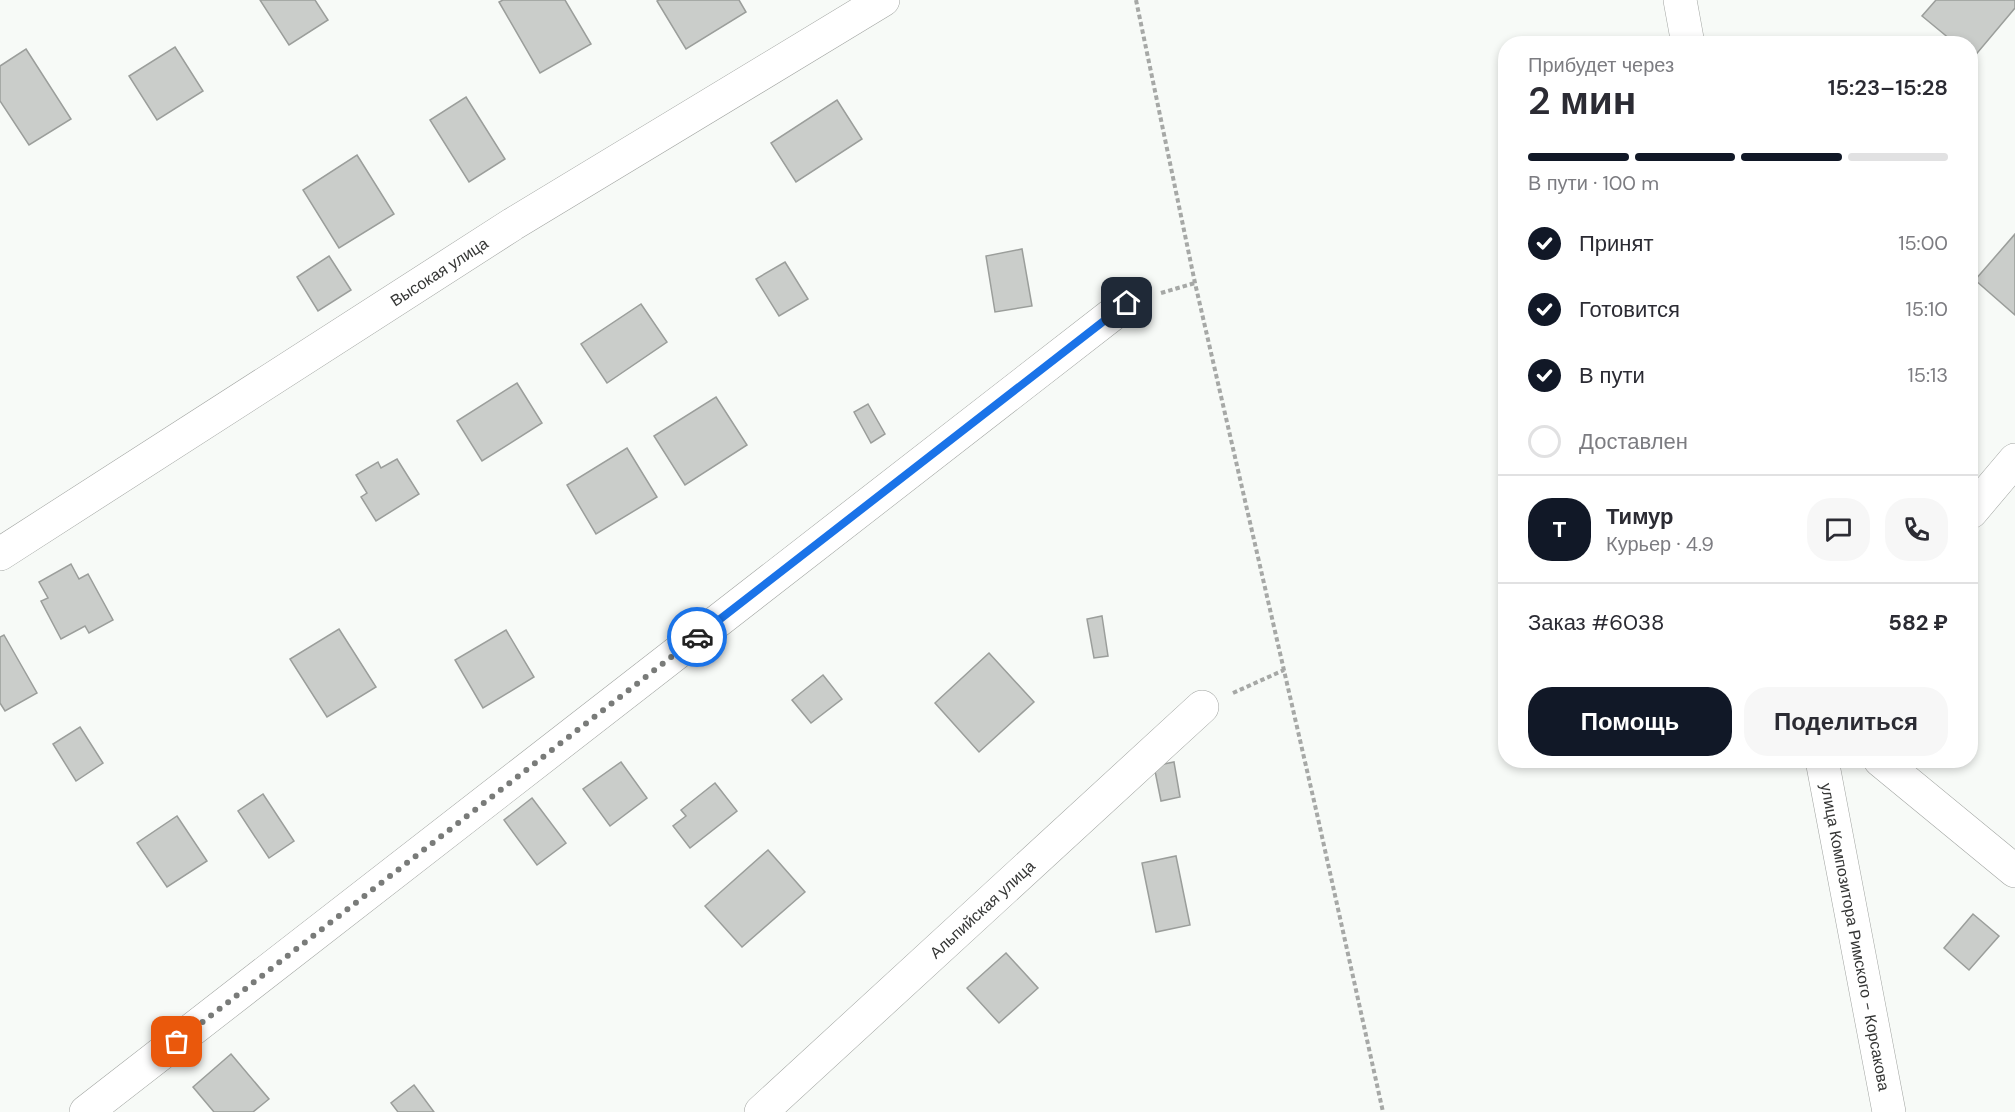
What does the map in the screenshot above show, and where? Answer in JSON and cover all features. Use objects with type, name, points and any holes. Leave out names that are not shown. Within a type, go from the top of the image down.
[{"type":"street","name":"Высокая улица","points":[[0,554],[513,224],[883,0]]},
{"type":"street","points":[[1680,0],[1687,36]]},
{"type":"street","points":[[86,1112],[1127,303]]},
{"type":"street","points":[[1978,504],[2015,460]]},
{"type":"street","name":"Альпийская улица","points":[[761,1112],[1202,707]]},
{"type":"street","name":"улица Композитора Римского - Корсакова","points":[[1824,768],[1889,1112]]},
{"type":"street","points":[[1890,768],[2015,871]]},
{"type":"path","points":[[1136,0],[1195,283],[1383,1112]]},
{"type":"path","points":[[1202,707],[1284,670]]},
{"type":"building","points":[[260,0],[315,0],[328,20],[289,45]]},
{"type":"building","points":[[503,0],[565,0],[591,44],[540,73],[499,2]]},
{"type":"building","points":[[739,0],[746,12],[686,49],[657,1]]},
{"type":"building","points":[[1936,0],[2015,0],[2015,8],[1978,52],[1978,36],[1946,36],[1922,16]]},
{"type":"building","points":[[175,47],[203,91],[157,120],[129,76]]},
{"type":"building","points":[[26,49],[71,119],[29,145],[0,101],[0,66]]},
{"type":"building","points":[[466,97],[505,159],[469,182],[430,120]]},
{"type":"building","points":[[837,100],[862,139],[796,182],[771,143]]},
{"type":"building","points":[[357,155],[394,214],[339,248],[303,190]]},
{"type":"building","points":[[2015,234],[2015,315],[1978,283],[1978,277]]},
{"type":"building","points":[[1022,249],[1032,306],[995,312],[986,256]]},
{"type":"building","points":[[329,256],[351,290],[318,311],[297,277]]},
{"type":"building","points":[[785,262],[808,299],[779,316],[756,279]]},
{"type":"building","points":[[641,304],[667,342],[607,383],[581,344]]},
{"type":"building","points":[[517,383],[542,423],[482,461],[457,421]]},
{"type":"building","points":[[716,397],[747,445],[685,485],[654,436]]},
{"type":"building","points":[[868,404],[885,434],[871,443],[854,412]]},
{"type":"building","points":[[627,448],[657,497],[596,534],[567,485]]},
{"type":"building","points":[[397,459],[419,494],[376,521],[361,497],[367,493],[356,475],[378,462],[381,468]]},
{"type":"building","points":[[71,564],[79,579],[88,574],[113,620],[89,633],[85,626],[61,639],[41,601],[48,598],[39,582]]},
{"type":"building","points":[[1102,616],[1108,656],[1094,658],[1087,619]]},
{"type":"building","points":[[339,629],[376,687],[327,717],[290,659]]},
{"type":"building","points":[[506,630],[534,677],[483,708],[455,660]]},
{"type":"building","points":[[4,635],[37,693],[5,711],[0,703],[0,637]]},
{"type":"building","points":[[989,653],[1034,702],[979,752],[935,703]]},
{"type":"building","points":[[823,675],[842,699],[811,723],[792,700]]},
{"type":"building","points":[[80,727],[103,763],[76,781],[53,744]]},
{"type":"building","points":[[621,762],[647,798],[610,826],[583,789]]},
{"type":"building","points":[[1174,762],[1180,797],[1161,801],[1154,766]]},
{"type":"building","points":[[715,783],[737,811],[690,848],[673,826],[686,816],[681,810]]},
{"type":"building","points":[[263,794],[294,841],[269,858],[238,811]]},
{"type":"building","points":[[532,798],[566,843],[537,865],[504,820]]},
{"type":"building","points":[[177,816],[207,861],[167,887],[137,843]]},
{"type":"building","points":[[768,850],[805,892],[742,947],[705,906]]},
{"type":"building","points":[[1176,856],[1190,925],[1156,932],[1142,863]]},
{"type":"building","points":[[1973,914],[1999,936],[1969,970],[1944,948]]},
{"type":"building","points":[[1006,953],[1038,988],[999,1023],[967,988]]},
{"type":"building","points":[[231,1054],[269,1099],[253,1112],[214,1112],[193,1087]]},
{"type":"building","points":[[414,1085],[434,1112],[398,1112],[391,1103]]},
{"type":"way so far","points":[[177,1042],[697,637]]},
{"type":"route","points":[[697,637],[1127,303]]}]
